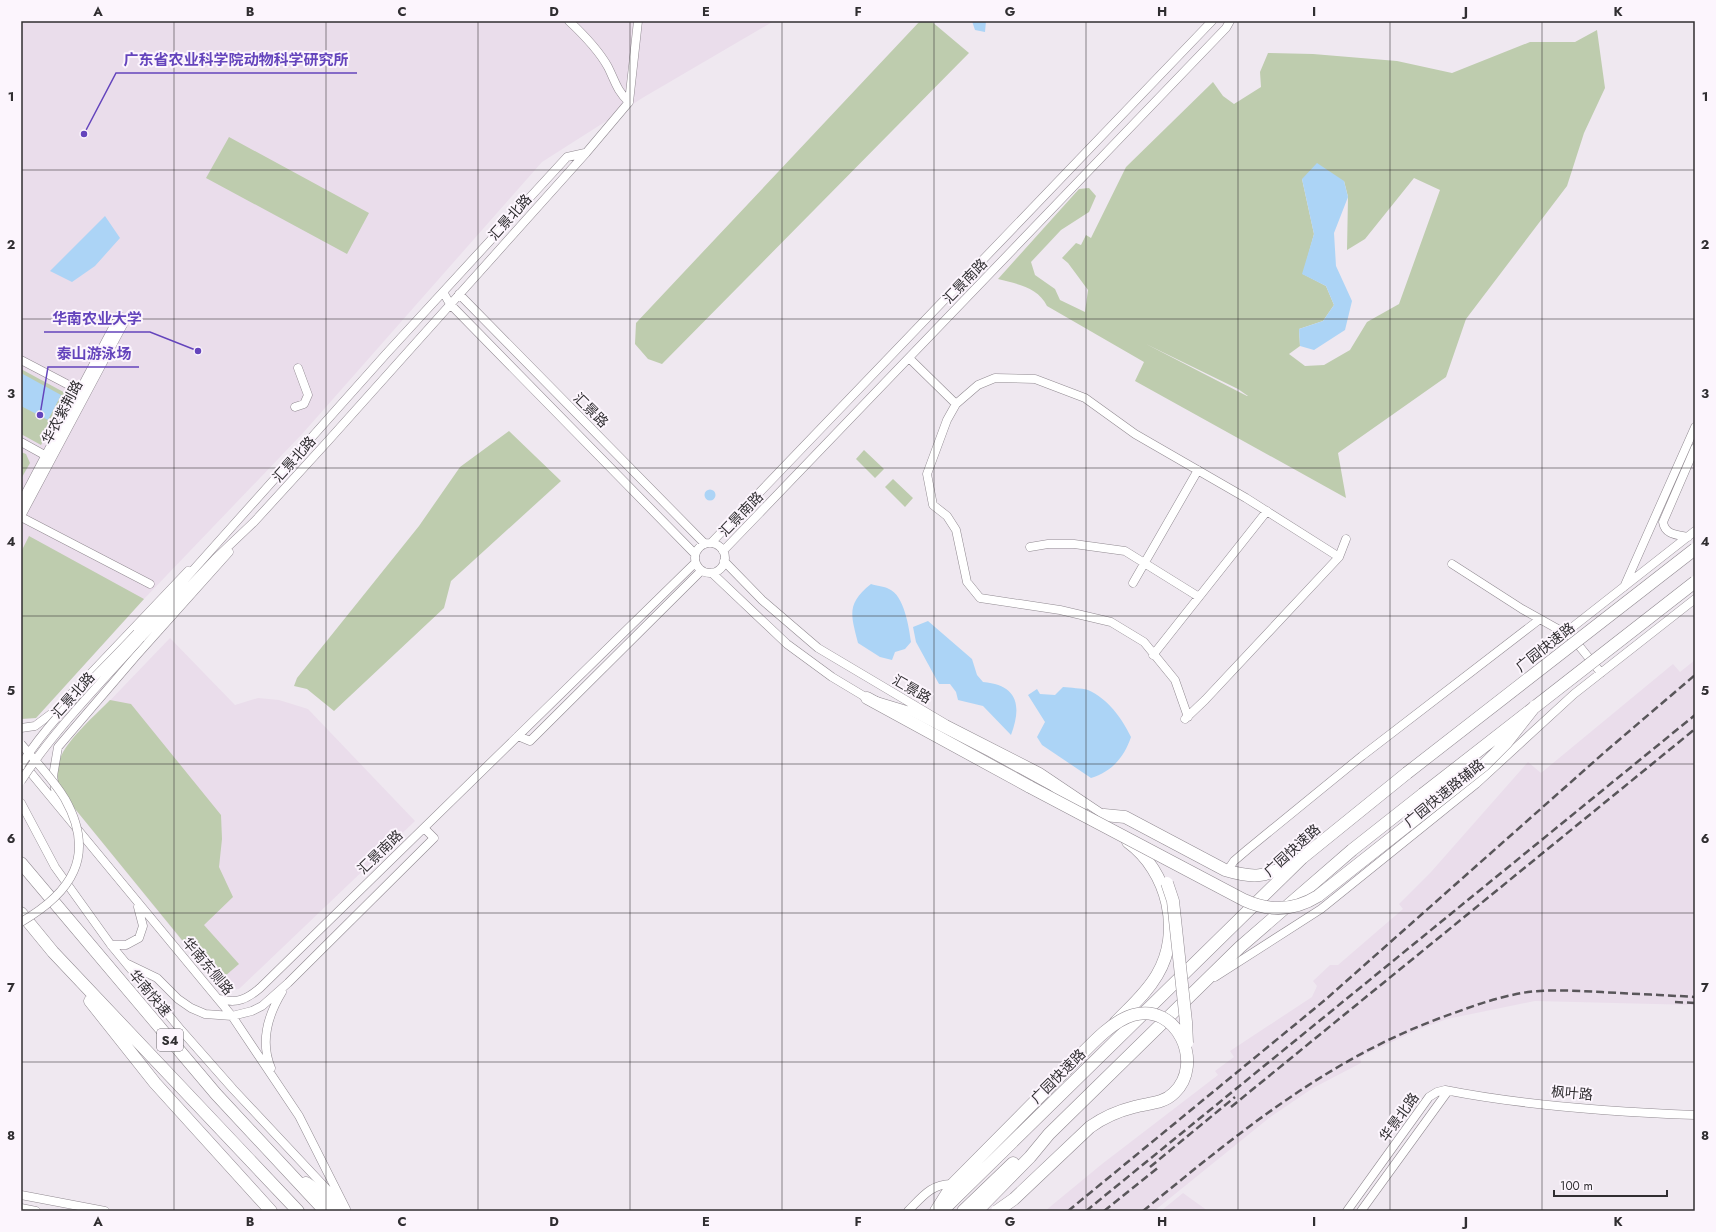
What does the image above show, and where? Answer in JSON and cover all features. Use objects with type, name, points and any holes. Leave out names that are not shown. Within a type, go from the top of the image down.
[{"type":"highway","name":"广园快速路","points":[[942,1211],[1302,858],[1407,773],[1695,549]]},
{"type":"highway","points":[[977,1211],[1030,1157],[1050,1134],[1240,947],[1352,850],[1695,582]]},
{"type":"highway","points":[[867,698],[1030,787],[1244,900],[1261,907],[1278,909],[1301,905],[1318,896],[1484,765],[1506,743],[1535,706]]},
{"type":"highway","points":[[1102,819],[1125,817],[1228,871],[1250,877],[1274,872],[1302,858]]},
{"type":"highway","points":[[997,1211],[1014,1199],[1090,1127],[1101,1120],[1136,1106],[1160,1102],[1174,1093],[1186,1072],[1186,1022],[1174,909],[1159,866],[1148,852],[1130,836],[1102,819]]},
{"type":"highway","name":"华南快速","points":[[21,862],[216,1094],[325,1211]]},
{"type":"highway","points":[[936,1211],[953,1184],[1063,1073],[1113,1026],[1151,985],[1167,954],[1169,920],[1164,883]]},
{"type":"highway","name":"S4","points":[[21,913],[53,952],[298,1211]]},
{"type":"highway","points":[[53,952],[120,1040],[155,1082],[271,1211]]},
{"type":"highway","points":[[1113,1026],[1128,1017],[1140,1014],[1158,1017],[1176,1029],[1187,1053]]},
{"type":"highway","points":[[963,1211],[1018,1158],[1050,1134]]},
{"type":"highway","points":[[289,1171],[344,1210]]},
{"type":"street","points":[[569,21],[596,50],[608,68],[620,93],[629,102]]},
{"type":"street","points":[[629,102],[638,21]]},
{"type":"street","name":"汇景南路","points":[[708,543],[1212,21]]},
{"type":"street","name":"汇景南路","points":[[723,551],[1228,25]]},
{"type":"street","name":"汇景北路","points":[[21,765],[40,738],[60,715],[215,559],[254,522],[586,153],[629,102]]},
{"type":"street","name":"汇景北路","points":[[21,781],[60,728],[139,635],[443,292],[567,157],[586,153]]},
{"type":"street","points":[[443,292],[459,294]]},
{"type":"street","name":"汇景路","points":[[443,292],[450,304],[695,554]]},
{"type":"street","name":"汇景路","points":[[459,294],[708,543]]},
{"type":"street","name":"华农紫荆路","points":[[21,516],[49,457],[123,317]]},
{"type":"street","points":[[909,358],[956,404]]},
{"type":"street","points":[[21,360],[83,393]]},
{"type":"street","points":[[295,407],[304,404],[308,395],[298,368]]},
{"type":"street","points":[[1340,557],[1267,511],[1135,434],[1085,398],[1034,379],[995,378],[978,385],[956,404],[947,420],[926,474],[933,505],[947,516],[956,530],[967,582],[980,598],[1060,610],[1111,622],[1144,642],[1175,680],[1187,718],[1340,557],[1346,539]]},
{"type":"street","points":[[1624,587],[1695,427]]},
{"type":"street","points":[[21,442],[49,457]]},
{"type":"street","points":[[1688,537],[1668,532],[1663,522],[1695,448]]},
{"type":"street","name":"华农紫荆路","points":[[21,502],[49,457]]},
{"type":"street","points":[[1133,583],[1198,470]]},
{"type":"street","points":[[1154,655],[1267,511]]},
{"type":"street","points":[[21,516],[150,584]]},
{"type":"street","points":[[72,824],[56,795],[53,768],[58,748],[254,522]]},
{"type":"street","points":[[1565,633],[1695,531]]},
{"type":"street","points":[[712,573],[720,569],[724,561],[723,551],[720,547],[708,543],[697,549],[695,554],[695,563],[701,571],[712,573],[787,644],[832,677],[867,698],[910,711],[989,752],[1053,787],[1102,819]]},
{"type":"street","points":[[1030,547],[1048,544],[1088,546],[1125,551],[1199,598]]},
{"type":"street","points":[[21,728],[35,726],[46,719],[173,584],[213,550]]},
{"type":"street","name":"汇景路","points":[[724,561],[762,600],[818,648],[946,724],[1040,772],[1102,819]]},
{"type":"street","name":"汇景南路","points":[[220,999],[238,1002],[245,999],[260,988],[695,563]]},
{"type":"street","points":[[1452,564],[1565,633],[1577,642],[1601,673]]},
{"type":"street","points":[[518,736],[530,741],[701,571]]},
{"type":"street","name":"广园快速路辅路","points":[[1196,989],[1321,909],[1476,784],[1566,700],[1695,599]]},
{"type":"street","points":[[1228,871],[1242,853],[1356,761],[1540,619]]},
{"type":"street","points":[[21,744],[64,798],[74,819],[79,838],[77,858],[68,883],[50,903],[21,922]]},
{"type":"street","name":"华南东侧路","points":[[21,761],[134,899],[220,999],[299,1116],[344,1210]]},
{"type":"street","points":[[21,803],[55,867],[111,946],[233,1089],[344,1210]]},
{"type":"street","name":"汇景南路","points":[[288,983],[434,838],[424,828]]},
{"type":"street","points":[[111,946],[133,943],[142,932],[142,919],[134,899]]},
{"type":"street","points":[[126,964],[157,978],[178,999],[191,1008],[205,1014],[232,1016],[242,1014],[262,1006],[288,983]]},
{"type":"street","points":[[278,1085],[267,1059],[265,1039],[270,1016],[288,983]]},
{"type":"street","name":"华景北路","points":[[1346,1211],[1433,1094],[1448,1091]]},
{"type":"street","name":"华景北路","points":[[1361,1211],[1448,1091]]},
{"type":"street","name":"枫叶路","points":[[1448,1091],[1555,1105],[1695,1115]]},
{"type":"street","points":[[908,1211],[935,1186],[953,1184]]},
{"type":"street","points":[[21,1195],[105,1211]]},
{"type":"street","points":[[21,1208],[36,1211]]},
{"type":"shaded area","points":[[21,21],[774,21],[644,97],[542,162],[303,433],[144,599],[36,718],[21,719]]},
{"type":"shaded area","points":[[170,638],[235,705],[258,698],[279,700],[308,709],[415,821],[239,989],[222,990],[58,788],[63,752],[74,738]]},
{"type":"shaded area","points":[[1695,660],[1695,1005],[1535,1001],[1447,1019],[1417,1030],[1360,1057],[1361,1063],[1313,1088],[1269,1118],[1154,1211],[1045,1211],[1102,1164],[1218,1075],[1215,1071],[1234,1057],[1230,1051],[1312,997],[1317,986],[1313,981],[1330,965],[1338,965],[1403,909],[1399,904],[1431,872],[1528,762],[1541,773],[1673,664],[1680,672]]},
{"type":"shaded area","points":[[1183,1193],[1208,1211],[1161,1211]]},
{"type":"green space","points":[[920,21],[931,21],[969,53],[662,364],[648,359],[635,344],[636,323]]},
{"type":"green space","points":[[1597,30],[1605,88],[1584,133],[1567,186],[1466,319],[1446,377],[1338,453],[1346,498],[1135,381],[1144,362],[1047,306],[1033,290],[998,279],[1079,189],[1089,188],[1096,196],[1089,212],[1061,230],[1031,262],[1035,275],[1055,289],[1060,300],[1085,312],[1088,290],[1068,263],[1062,258],[1076,243],[1081,245],[1086,235],[1091,238],[1126,167],[1213,82],[1223,96],[1234,104],[1261,87],[1260,72],[1268,53],[1313,54],[1397,61],[1452,73],[1530,42],[1575,42]],"holes":[[[1414,178],[1440,190],[1399,304],[1367,322],[1350,350],[1324,365],[1305,366],[1289,354],[1300,346],[1299,329],[1323,321],[1334,305],[1326,286],[1303,274],[1314,234],[1302,179],[1344,181],[1348,197],[1347,250],[1365,239]],[[1146,344],[1238,389],[1248,396],[1247,396]]]},
{"type":"green space","points":[[229,137],[369,213],[347,254],[206,178]]},
{"type":"green space","points":[[21,369],[69,395],[41,445],[21,434]]},
{"type":"green space","points":[[509,431],[561,481],[451,581],[444,608],[334,711],[307,689],[294,686],[297,678],[419,526],[460,467]]},
{"type":"green space","points":[[864,450],[884,469],[875,478],[856,459]]},
{"type":"green space","points":[[21,452],[26,454],[30,463],[21,479]]},
{"type":"green space","points":[[893,479],[913,498],[905,507],[885,487]]},
{"type":"green space","points":[[29,536],[144,599],[36,718],[21,719],[21,552]]},
{"type":"green space","points":[[110,700],[131,704],[221,815],[222,839],[219,867],[233,897],[204,925],[239,964],[217,983],[58,788],[58,766],[65,749]]},
{"type":"water","points":[[972,21],[986,21],[985,32],[975,30]]},
{"type":"water","points":[[1317,163],[1344,181],[1348,197],[1334,233],[1336,266],[1352,301],[1345,330],[1314,350],[1300,346],[1299,329],[1323,321],[1334,305],[1326,286],[1302,274],[1314,234],[1302,179]]},
{"type":"water","points":[[105,216],[120,238],[95,266],[72,282],[50,271]]},
{"type":"water","points":[[21,373],[61,395],[48,420],[21,406]]},
{"type":"water","points":[[710,489],[714,491],[716,495],[714,499],[710,501],[706,499],[704,495],[706,491]]},
{"type":"water","points":[[871,584],[885,587],[894,592],[902,604],[905,612],[911,642],[905,649],[895,652],[892,660],[880,657],[858,643],[852,617],[852,610],[857,598]]},
{"type":"water","points":[[928,621],[972,659],[977,675],[983,682],[1004,687],[1010,692],[1016,706],[1016,715],[1011,735],[983,706],[958,700],[956,692],[950,684],[939,684],[916,642],[913,627]]},
{"type":"water","points":[[1063,687],[1088,690],[1102,698],[1119,716],[1131,737],[1121,758],[1105,772],[1091,778],[1042,745],[1037,737],[1045,722],[1028,695],[1037,689],[1040,694],[1055,695]]},
{"type":"railway","points":[[1068,1211],[1325,1000],[1606,751],[1695,675]]},
{"type":"railway","points":[[1086,1211],[1695,715]]},
{"type":"railway","points":[[1231,1107],[1695,729]]},
{"type":"railway","points":[[1143,1211],[1252,1124],[1290,1098],[1328,1073],[1368,1050],[1410,1030],[1481,1003],[1528,992],[1556,990],[1695,997]]},
{"type":"railway","points":[[1675,1002],[1695,1003]]},
{"type":"railway","points":[[1150,1167],[1235,1097]]},
{"type":"railway","points":[[1104,1211],[1160,1166]]},
{"type":"place","name":"广东省农业科学院动物科学研究所","points":[[84,134]]},
{"type":"place","name":"华南农业大学","points":[[198,351]]},
{"type":"place","name":"泰山游泳场","points":[[40,415]]}]
